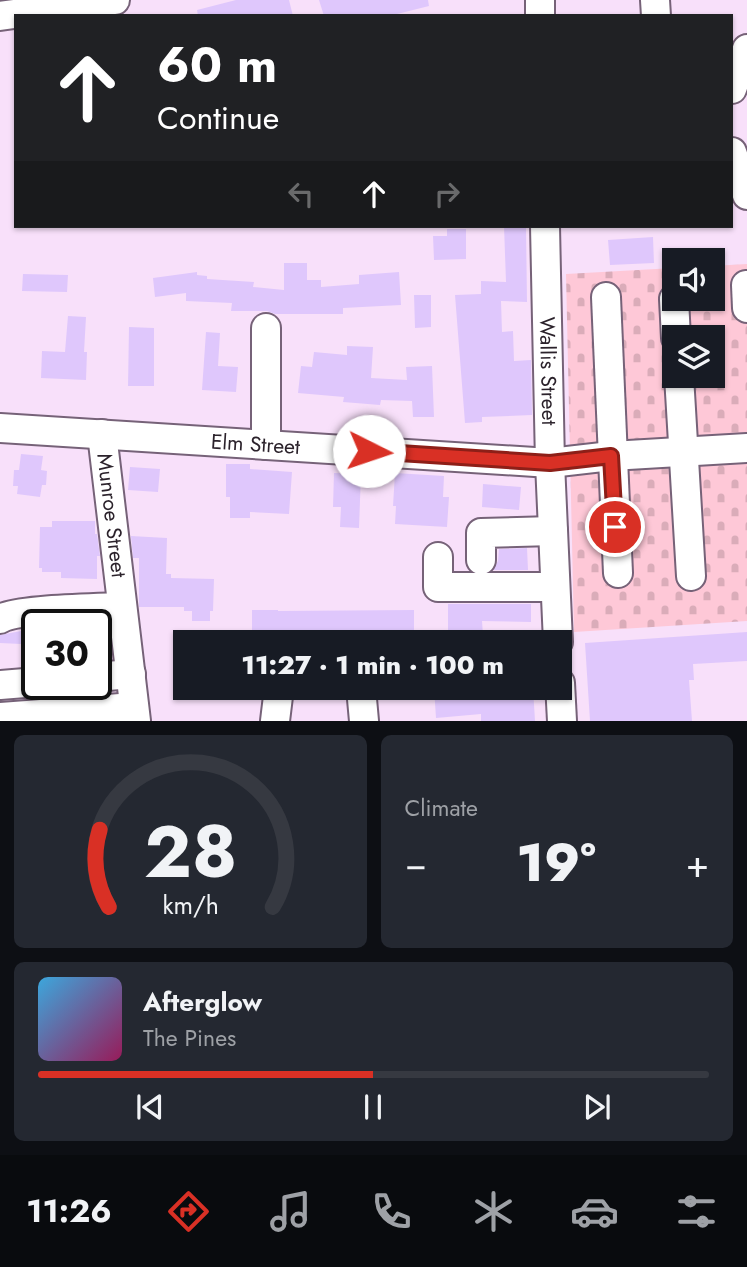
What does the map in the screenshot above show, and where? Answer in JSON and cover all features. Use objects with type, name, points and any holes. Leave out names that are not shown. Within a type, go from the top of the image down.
[{"type":"street","points":[[14,14],[115,0]]},
{"type":"street","points":[[733,86],[747,49]]},
{"type":"street","points":[[733,155],[747,195]]},
{"type":"street","name":"Wallis Street","points":[[545,228],[550,463],[557,630]]},
{"type":"street","points":[[606,297],[618,573]]},
{"type":"street","points":[[266,328],[266,444]]},
{"type":"street","points":[[680,388],[691,576]]},
{"type":"street","name":"Elm Street","points":[[0,428],[550,463],[611,456],[747,448]]},
{"type":"street","name":"Munroe Street","points":[[102,434],[135,714]]},
{"type":"street","points":[[481,560],[481,533],[553,531]]},
{"type":"street","points":[[438,557],[438,587],[555,587]]},
{"type":"street","points":[[0,619],[30,613],[122,607]]},
{"type":"street","points":[[112,676],[131,674]]},
{"type":"street","points":[[0,685],[21,683]]},
{"type":"street","points":[[275,721],[278,700]]},
{"type":"street","points":[[362,700],[364,721]]},
{"type":"street","points":[[561,700],[562,721]]},
{"type":"street","points":[[0,717],[135,714]]},
{"type":"green space","points":[[747,264],[747,621],[574,632],[566,274],[662,269],[662,311],[725,311],[725,265]]},
{"type":"building","points":[[236,0],[289,0],[292,14],[198,14],[197,10]]},
{"type":"building","points":[[319,0],[428,0],[429,6],[397,14],[323,14]]},
{"type":"building","points":[[504,228],[526,228],[527,302],[501,301],[502,332],[513,331],[514,361],[531,360],[532,415],[482,417],[482,422],[465,423],[455,295],[481,294],[481,281],[506,282]]},
{"type":"building","points":[[447,229],[466,229],[466,259],[434,260],[433,236],[447,236]]},
{"type":"building","points":[[653,237],[654,263],[610,265],[608,240]]},
{"type":"building","points":[[284,263],[307,263],[307,280],[321,280],[321,287],[359,284],[359,275],[399,272],[401,305],[343,308],[343,314],[275,314],[267,311],[231,311],[232,303],[186,301],[186,293],[155,297],[153,278],[197,272],[197,275],[207,276],[207,279],[254,282],[253,287],[284,290]]},
{"type":"building","points":[[23,274],[68,275],[67,292],[22,291]]},
{"type":"building","points":[[414,295],[431,295],[431,327],[415,328]]},
{"type":"building","points":[[68,316],[86,317],[86,380],[41,378],[42,351],[65,352]]},
{"type":"building","points":[[129,327],[154,328],[154,386],[128,386]]},
{"type":"building","points":[[206,332],[220,333],[218,366],[238,367],[236,392],[202,390]]},
{"type":"building","points":[[347,346],[373,347],[371,378],[407,380],[406,367],[432,366],[434,417],[413,417],[412,401],[381,400],[380,405],[343,402],[344,397],[298,393],[301,366],[312,367],[314,352],[347,355]]},
{"type":"building","points":[[21,454],[43,456],[41,470],[47,471],[46,485],[42,485],[40,497],[17,494],[18,486],[13,486],[14,470],[19,470]]},
{"type":"building","points":[[226,464],[250,464],[250,469],[292,472],[289,514],[250,512],[250,518],[230,518],[230,497],[226,497]]},
{"type":"building","points":[[130,467],[160,469],[158,492],[128,490]]},
{"type":"building","points":[[334,473],[361,474],[359,528],[340,527],[341,507],[333,507]]},
{"type":"building","points":[[395,473],[444,476],[443,497],[449,497],[447,527],[395,524]]},
{"type":"building","points":[[483,484],[521,487],[519,510],[482,507]]},
{"type":"building","points":[[52,521],[95,521],[100,556],[97,556],[97,579],[61,578],[61,572],[42,572],[42,568],[39,568],[40,527],[52,527]]},
{"type":"building","points":[[131,536],[167,538],[166,574],[171,574],[171,578],[214,579],[210,621],[192,621],[192,611],[184,611],[184,607],[139,607],[139,558],[133,558]]},
{"type":"building","points":[[527,548],[528,570],[493,570],[498,561],[499,549]]},
{"type":"building","points":[[448,604],[531,604],[531,622],[482,621],[483,630],[448,630]]},
{"type":"building","points":[[252,610],[414,610],[414,630],[252,630]]},
{"type":"building","points":[[21,631],[21,644],[0,643],[0,635]]},
{"type":"building","points":[[747,632],[747,661],[693,664],[694,680],[689,680],[692,721],[590,721],[585,643]]},
{"type":"building","points":[[435,700],[534,700],[535,721],[481,721],[481,714],[436,718]]},
{"type":"route","points":[[369,451],[550,463],[611,456],[615,527]]}]
